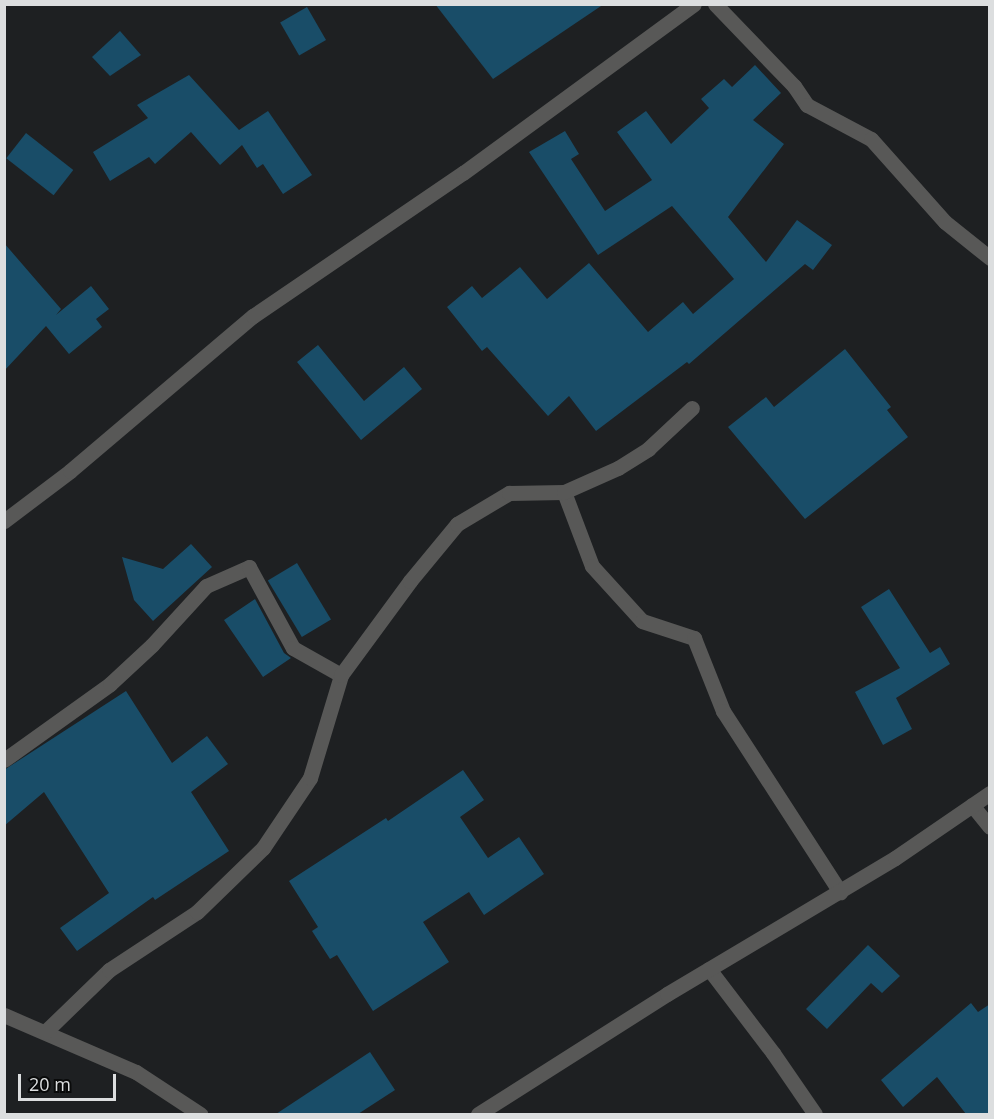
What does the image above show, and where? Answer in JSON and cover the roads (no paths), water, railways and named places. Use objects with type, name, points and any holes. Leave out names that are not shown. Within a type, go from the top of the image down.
[{"type":"street","points":[[4,520],[70,471],[253,316],[464,173],[694,4]]},
{"type":"street","points":[[715,4],[794,86],[807,105],[871,139],[945,222],[986,253]]},
{"type":"street","points":[[45,1032],[109,970],[197,912],[263,848],[310,778],[341,675],[410,581],[457,524],[509,493],[564,492],[618,468],[648,449],[692,408]]},
{"type":"street","points":[[564,492],[592,566],[642,621],[694,638],[723,711],[840,892]]},
{"type":"street","points":[[4,760],[110,684],[206,586],[249,567],[293,648],[341,675]]},
{"type":"street","points":[[478,1114],[709,969],[895,858],[990,793]]},
{"type":"street","points":[[972,806],[990,827]]},
{"type":"street","points":[[709,969],[773,1053],[815,1114]]},
{"type":"street","points":[[4,1015],[136,1072],[200,1114]]}]
